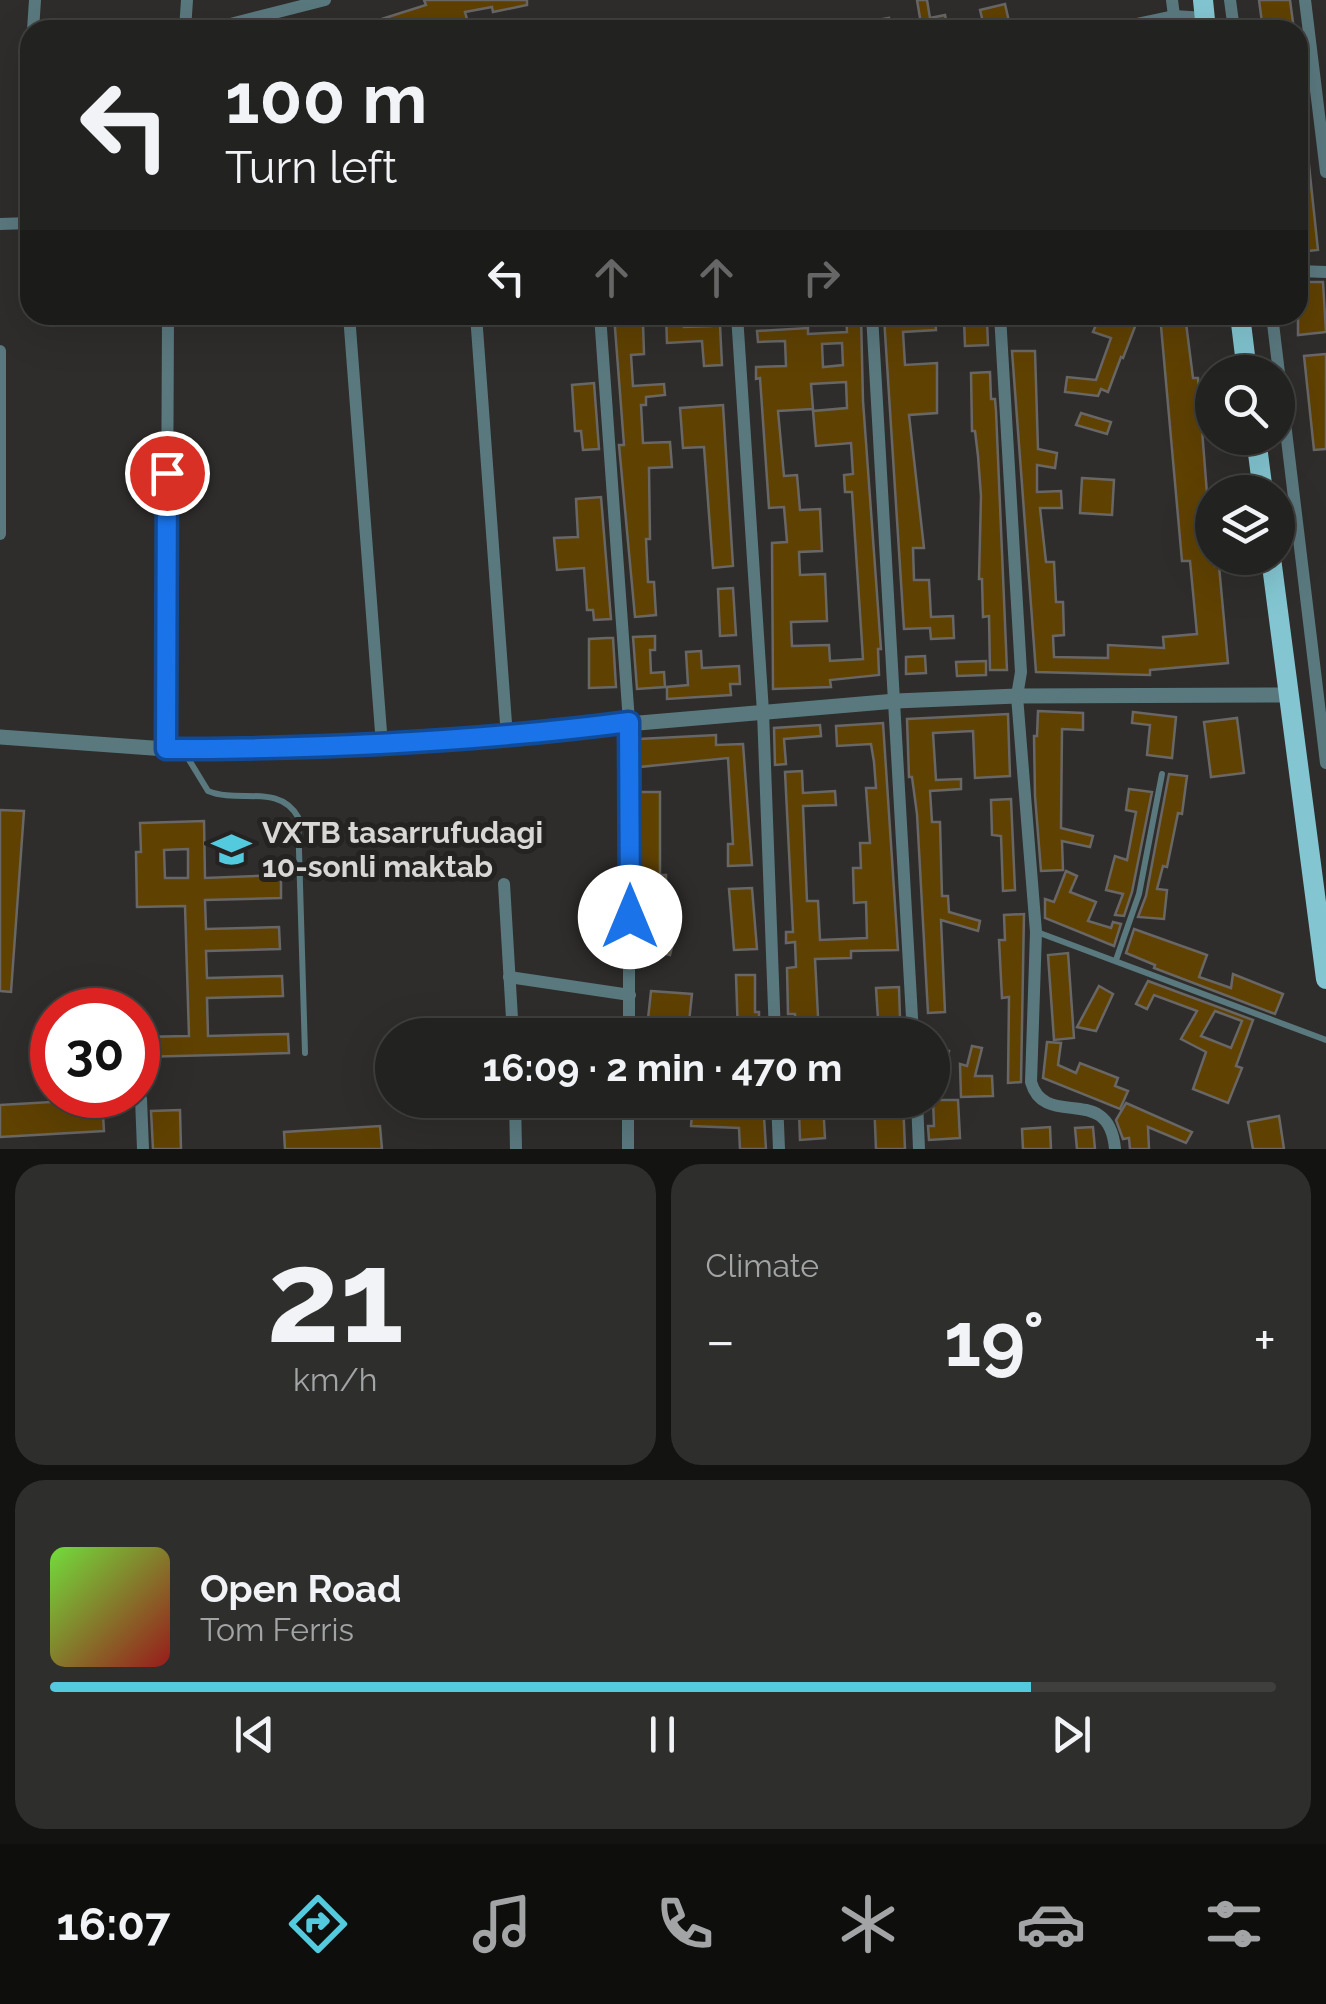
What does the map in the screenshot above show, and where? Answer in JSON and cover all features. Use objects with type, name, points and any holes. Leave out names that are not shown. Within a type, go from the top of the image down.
[{"type":"main road","points":[[1241,325],[1246,355]]},
{"type":"main road","points":[[1274,575],[1326,980]]},
{"type":"street","points":[[246,20],[325,0]]},
{"type":"street","points":[[1172,0],[1174,16]]},
{"type":"street","points":[[1155,20],[1204,16]]},
{"type":"street","points":[[1308,31],[1326,172]]},
{"type":"street","points":[[168,325],[174,749]]},
{"type":"street","points":[[350,325],[382,746]]},
{"type":"street","points":[[477,325],[507,737]]},
{"type":"street","points":[[601,325],[629,722],[629,1018]]},
{"type":"street","points":[[738,325],[763,712],[774,1018]]},
{"type":"street","points":[[873,325],[912,1018]]},
{"type":"street","points":[[1001,325],[1021,672],[1018,696],[1036,932],[1031,1082],[1034,1094],[1043,1102],[1108,1119],[1115,1149]]},
{"type":"street","points":[[1273,325],[1326,763]]},
{"type":"street","points":[[0,352],[0,534]]},
{"type":"street","points":[[0,737],[174,749],[382,746],[896,701],[1018,696],[1289,695]]},
{"type":"street","points":[[504,884],[511,1018]]},
{"type":"street","points":[[510,976],[630,996]]},
{"type":"street","points":[[142,1118],[143,1149]]},
{"type":"street","points":[[515,1118],[516,1149]]},
{"type":"street","points":[[628,1118],[628,1149]]},
{"type":"street","points":[[778,1118],[779,1149]]},
{"type":"street","points":[[917,1118],[919,1149]]},
{"type":"lane","points":[[174,749],[208,791],[281,798],[298,816],[305,1053]]},
{"type":"lane","points":[[1116,960],[1139,894],[1162,774]]},
{"type":"lane","points":[[1036,932],[1326,1040]]},
{"type":"building","points":[[424,0],[527,0],[527,5],[493,12],[492,7],[465,12],[467,20],[379,20],[426,5]]},
{"type":"building","points":[[917,0],[927,0],[930,18],[945,15],[946,20],[920,20]]},
{"type":"building","points":[[1259,0],[1290,0],[1293,20],[1262,20]]},
{"type":"building","points":[[1005,4],[1009,20],[982,20],[980,10]]},
{"type":"building","points":[[1308,156],[1318,250],[1308,251]]},
{"type":"building","points":[[1308,282],[1323,282],[1326,332],[1298,335],[1298,325],[1308,325]]},
{"type":"building","points":[[615,325],[643,325],[644,354],[631,355],[633,386],[664,384],[665,395],[646,397],[646,405],[641,405],[643,443],[670,442],[672,467],[649,468],[648,582],[654,582],[656,615],[635,617],[619,445],[624,445]]},
{"type":"building","points":[[666,325],[720,325],[722,365],[704,366],[702,341],[667,343]]},
{"type":"building","points":[[847,325],[861,325],[881,649],[879,675],[830,680],[831,687],[773,689],[772,543],[787,542],[784,507],[769,508],[756,367],[786,366],[785,341],[758,342],[757,331],[808,328],[808,334],[847,332]],"holes":[[[842,343],[843,365],[823,367],[822,344]],[[846,382],[847,408],[813,411],[816,446],[851,443],[853,474],[844,475],[845,492],[852,492],[863,659],[830,661],[829,645],[792,646],[791,622],[827,621],[825,574],[800,575],[799,552],[822,551],[820,509],[800,510],[797,475],[784,476],[778,411],[813,409],[811,384]]]},
{"type":"building","points":[[885,325],[936,325],[936,330],[903,332],[905,365],[937,363],[937,413],[909,415],[924,548],[913,548],[914,580],[929,580],[931,617],[953,616],[954,638],[931,639],[930,628],[904,629]]},
{"type":"building","points":[[964,325],[987,325],[988,345],[965,346]]},
{"type":"building","points":[[1096,325],[1136,325],[1108,392],[1101,389],[1098,396],[1065,392],[1067,377],[1096,380],[1111,338],[1093,332]]},
{"type":"building","points":[[1161,325],[1186,325],[1195,378],[1195,455],[1204,455],[1206,475],[1195,475],[1195,575],[1220,575],[1228,663],[1150,670],[1150,675],[1036,672],[1012,351],[1035,351],[1038,449],[1057,453],[1055,468],[1037,465],[1037,492],[1061,491],[1062,508],[1040,508],[1046,562],[1054,562],[1056,602],[1063,602],[1064,635],[1053,636],[1054,657],[1108,658],[1108,645],[1164,648],[1163,637],[1197,634],[1190,561],[1182,561]]},
{"type":"building","points":[[1326,354],[1326,449],[1314,450],[1304,356]]},
{"type":"building","points":[[990,372],[991,399],[995,399],[996,411],[1007,670],[990,670],[989,616],[983,617],[979,579],[981,496],[972,431],[971,373]]},
{"type":"building","points":[[594,383],[599,449],[583,450],[581,431],[575,431],[572,385]]},
{"type":"building","points":[[723,405],[733,566],[713,568],[704,447],[683,448],[680,408]]},
{"type":"building","points":[[1081,413],[1111,422],[1107,434],[1076,425]]},
{"type":"building","points":[[1082,478],[1114,480],[1112,515],[1080,513]]},
{"type":"building","points":[[601,497],[611,619],[594,620],[593,610],[587,610],[584,568],[557,570],[554,538],[578,537],[576,499]]},
{"type":"building","points":[[733,588],[736,635],[720,636],[718,589]]},
{"type":"building","points":[[655,636],[655,650],[650,650],[651,673],[664,672],[665,687],[637,689],[633,637]]},
{"type":"building","points":[[613,638],[616,687],[589,688],[589,639]]},
{"type":"building","points":[[701,651],[702,668],[739,666],[740,684],[730,684],[731,695],[667,699],[667,687],[688,685],[686,652]]},
{"type":"building","points":[[925,656],[926,673],[906,674],[906,657]]},
{"type":"building","points":[[986,661],[986,675],[957,676],[956,662]]},
{"type":"building","points":[[1038,711],[1083,713],[1083,730],[1062,729],[1061,828],[1093,836],[1090,847],[1062,841],[1063,870],[1041,871],[1035,796],[1034,736]]},
{"type":"building","points":[[1133,712],[1176,717],[1172,758],[1147,755],[1150,725],[1132,723]]},
{"type":"building","points":[[1008,714],[1010,776],[975,778],[973,731],[933,733],[936,780],[961,779],[961,789],[930,791],[932,822],[940,822],[942,896],[948,896],[949,912],[980,921],[978,931],[941,920],[945,1012],[928,1013],[917,814],[909,777],[907,719]]},
{"type":"building","points":[[1237,718],[1244,773],[1211,777],[1204,722]]},
{"type":"building","points":[[883,723],[898,950],[851,951],[851,958],[815,959],[818,1018],[795,1018],[795,1014],[788,1014],[787,968],[796,967],[795,942],[786,943],[786,932],[793,932],[785,772],[802,771],[803,793],[835,791],[836,805],[803,806],[807,901],[818,901],[820,940],[867,938],[866,902],[854,903],[853,868],[861,868],[860,843],[870,843],[866,788],[876,788],[874,762],[871,744],[837,746],[836,726]]},
{"type":"building","points":[[820,725],[821,736],[784,739],[786,764],[775,765],[774,728]]},
{"type":"building","points":[[716,735],[716,745],[743,744],[752,865],[728,866],[728,844],[733,844],[728,758],[639,767],[639,739]]},
{"type":"building","points":[[1169,774],[1187,776],[1182,814],[1178,813],[1167,867],[1163,866],[1157,889],[1167,890],[1164,919],[1138,917],[1146,896]]},
{"type":"building","points":[[1129,789],[1152,792],[1124,916],[1115,915],[1123,894],[1106,890],[1115,856],[1127,860],[1136,812],[1126,810]]},
{"type":"building","points":[[640,792],[660,792],[660,875],[666,875],[666,893],[658,893],[657,903],[641,903]]},
{"type":"building","points":[[1011,799],[1015,890],[1003,891],[1001,836],[992,835],[991,800]]},
{"type":"building","points":[[0,810],[24,811],[11,992],[0,991]]},
{"type":"building","points":[[204,821],[205,878],[281,875],[281,898],[205,900],[206,929],[279,927],[280,949],[206,951],[207,978],[282,976],[283,996],[207,998],[208,1036],[288,1034],[289,1053],[160,1056],[160,1037],[189,1036],[185,906],[137,907],[136,852],[141,852],[140,823]],"holes":[[[188,849],[188,878],[165,878],[164,850]]]},
{"type":"building","points":[[1066,871],[1077,876],[1070,892],[1096,902],[1088,921],[1111,928],[1113,922],[1121,924],[1114,946],[1045,918],[1045,899],[1054,902]]},
{"type":"building","points":[[752,888],[757,949],[734,950],[729,889]]},
{"type":"building","points":[[1024,914],[1021,1082],[1008,1083],[1009,997],[1002,998],[999,940],[1005,940],[1004,915]]},
{"type":"building","points":[[1134,929],[1207,955],[1199,977],[1231,988],[1233,974],[1283,994],[1275,1014],[1154,968],[1155,965],[1126,953]]},
{"type":"building","points":[[644,935],[673,943],[670,955],[644,948]]},
{"type":"building","points":[[1068,953],[1074,1038],[1054,1040],[1048,955]]},
{"type":"building","points":[[736,975],[755,975],[755,1012],[759,1012],[759,1018],[737,1018]]},
{"type":"building","points":[[1148,981],[1253,1020],[1236,1066],[1242,1068],[1228,1103],[1193,1089],[1206,1052],[1181,1039],[1197,1011],[1154,995],[1147,1009],[1136,1004]],"holes":[[[1215,1011],[1242,1021],[1231,1048],[1201,1036]]]},
{"type":"building","points":[[1099,986],[1113,994],[1096,1031],[1077,1027]]},
{"type":"building","points":[[899,987],[900,1018],[878,1018],[876,988]]},
{"type":"building","points":[[651,991],[692,994],[689,1018],[648,1018]]},
{"type":"building","points":[[1047,1042],[1061,1043],[1058,1065],[1076,1073],[1080,1063],[1118,1078],[1115,1086],[1128,1091],[1120,1109],[1043,1078]]},
{"type":"building","points":[[972,1046],[982,1048],[975,1076],[992,1076],[993,1096],[961,1097],[960,1064],[967,1066]]},
{"type":"building","points":[[950,1100],[958,1100],[960,1138],[929,1140],[928,1126],[934,1126],[934,1118],[950,1118]]},
{"type":"building","points":[[30,1103],[30,1118],[103,1118],[104,1131],[0,1137],[0,1105]]},
{"type":"building","points":[[1126,1103],[1192,1132],[1186,1143],[1148,1127],[1149,1149],[1130,1149],[1129,1138],[1123,1139],[1116,1120]]},
{"type":"building","points":[[180,1110],[181,1149],[153,1149],[151,1118],[160,1118],[160,1111]]},
{"type":"building","points":[[1279,1116],[1284,1149],[1253,1149],[1248,1122]]},
{"type":"building","points":[[692,1118],[764,1118],[766,1149],[740,1149],[739,1128],[691,1126]]},
{"type":"building","points":[[799,1118],[824,1118],[825,1138],[800,1140]]},
{"type":"building","points":[[875,1118],[904,1118],[905,1149],[876,1149]]},
{"type":"building","points":[[380,1126],[382,1149],[285,1149],[284,1132]]},
{"type":"building","points":[[1050,1127],[1051,1149],[1023,1149],[1022,1129]]},
{"type":"building","points":[[1093,1127],[1095,1149],[1077,1149],[1075,1128]]},
{"type":"place","name":"VXTB tasarrufudagi 10-sonli maktab","points":[[232,850]]},
{"type":"route","points":[[167,473],[166,749],[382,746],[507,737],[629,722],[630,917]]}]
